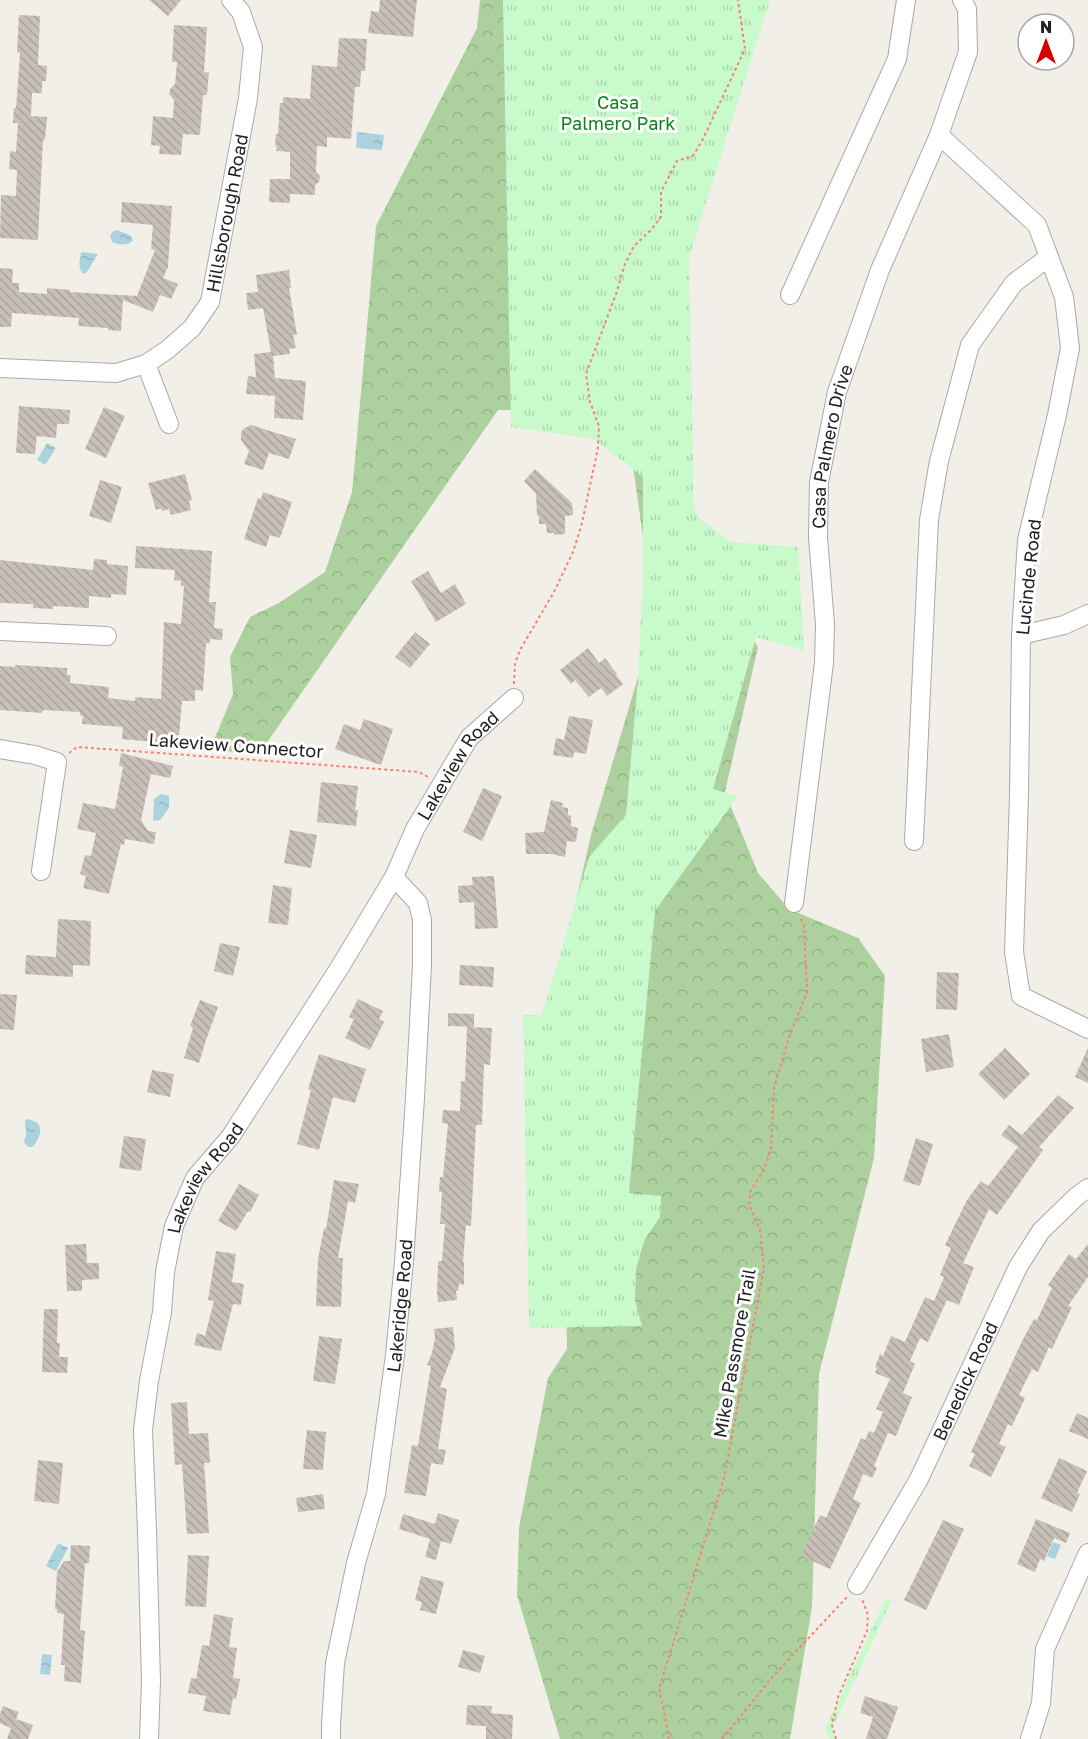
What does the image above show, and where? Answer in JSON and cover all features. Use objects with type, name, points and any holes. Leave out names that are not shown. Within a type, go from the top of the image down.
[{"type":"street","name":"Hillsborough Road","points":[[0,368],[116,373],[146,364],[167,350],[192,328],[210,302],[248,98],[253,47],[241,12],[231,0]]},
{"type":"street","points":[[790,295],[897,59],[906,0]]},
{"type":"street","name":"Casa Palmero Drive","points":[[794,903],[824,663],[825,624],[818,537],[819,482],[837,392],[855,336],[880,270],[939,135],[968,52],[964,5]]},
{"type":"street","name":"Lucinde Road","points":[[939,135],[1037,225],[1064,297],[1070,348],[1057,415],[1027,540],[1021,634],[1014,952],[1021,996],[1088,1029]]},
{"type":"street","points":[[914,841],[929,520],[939,461],[970,345],[1014,283],[1049,256]]},
{"type":"street","points":[[146,364],[169,424]]},
{"type":"street","points":[[1021,634],[1064,625],[1088,614]]},
{"type":"street","points":[[0,631],[107,636]]},
{"type":"street","name":"Lakeview Road","points":[[149,1739],[151,1670],[142,1430],[174,1226],[195,1178],[231,1136],[340,967],[394,877],[415,829],[469,738],[514,698]]},
{"type":"street","points":[[0,749],[35,754],[57,762],[41,871]]},
{"type":"street","name":"Lakeridge Road","points":[[331,1739],[335,1663],[356,1563],[376,1494],[395,1355],[404,1262],[415,1098],[422,920],[418,903],[394,877]]},
{"type":"street","name":"Benedick Road","points":[[857,1585],[919,1479],[1018,1266],[1041,1230],[1088,1188]]},
{"type":"street","points":[[1030,1739],[1041,1703],[1046,1650],[1086,1565]]},
{"type":"path","points":[[514,698],[515,664],[520,650],[554,592],[573,552],[590,488],[598,448],[599,426],[590,402],[586,374],[625,264],[634,246],[661,217],[661,192],[678,161],[693,156],[703,139],[745,49],[738,0]]},
{"type":"path","name":"Lakeview Connector","points":[[57,762],[77,747],[419,772]]},
{"type":"path","name":"Mike Passmore Trail","points":[[668,1739],[659,1689],[724,1478],[764,1268],[760,1229],[749,1205],[751,1190],[764,1170],[771,1148],[774,1088],[789,1037],[807,992],[804,926],[794,903]]},
{"type":"path","points":[[722,1739],[775,1674],[857,1585],[868,1615],[867,1631],[838,1697],[832,1725],[836,1739]]},
{"type":"green space","points":[[480,0],[667,0],[669,512],[758,647],[725,792],[758,873],[789,909],[858,938],[885,976],[874,1158],[819,1374],[812,1607],[790,1739],[560,1739],[517,1595],[519,1528],[548,1378],[567,1349],[561,967],[591,835],[655,620],[625,411],[498,410],[259,754],[210,750],[233,694],[230,657],[250,617],[279,603],[325,572],[352,492],[376,226],[477,28]]},
{"type":"green space","name":"Casa Palmero Park","points":[[503,0],[770,0],[689,257],[694,508],[700,519],[731,542],[798,547],[804,651],[756,637],[713,789],[738,796],[655,911],[629,1193],[661,1196],[660,1217],[645,1239],[636,1269],[635,1300],[642,1326],[529,1328],[523,1015],[542,1015],[589,857],[626,815],[638,679],[643,572],[643,477],[593,439],[511,427]]},
{"type":"green space","points":[[886,1598],[892,1600],[832,1729],[836,1739],[830,1739],[825,1729]]},
{"type":"water","points":[[357,132],[384,135],[382,150],[356,148]]},
{"type":"water","points":[[117,230],[130,235],[133,240],[123,244],[112,242],[110,235]]},
{"type":"water","points":[[81,252],[98,254],[84,274],[80,267]]},
{"type":"water","points":[[47,443],[56,448],[45,465],[37,460]]},
{"type":"water","points":[[161,794],[169,796],[169,808],[160,820],[153,821],[154,799]]},
{"type":"water","points":[[29,1119],[40,1127],[38,1140],[32,1147],[28,1147],[24,1142],[25,1120]]},
{"type":"water","points":[[1053,1542],[1061,1545],[1055,1559],[1047,1556]]},
{"type":"water","points":[[58,1543],[68,1548],[56,1571],[46,1566]]},
{"type":"water","points":[[42,1654],[52,1655],[50,1675],[40,1674]]},
{"type":"building","points":[[149,0],[181,0],[168,16]]},
{"type":"building","points":[[380,0],[417,0],[413,37],[368,33],[371,11],[379,12]]},
{"type":"building","points":[[19,15],[40,16],[38,65],[47,66],[46,81],[42,81],[42,93],[32,93],[31,116],[47,117],[45,140],[43,139],[38,240],[0,238],[1,195],[16,196],[17,170],[9,169],[10,151],[16,152],[18,123],[13,123],[20,53],[17,52]]},
{"type":"building","points":[[174,25],[207,27],[204,72],[209,73],[207,95],[203,95],[200,135],[183,134],[181,155],[159,154],[160,146],[151,145],[153,116],[173,118],[174,100],[169,94],[175,84],[177,62],[172,62]]},
{"type":"building","points":[[339,38],[367,39],[365,71],[361,71],[360,87],[355,87],[351,139],[327,137],[327,147],[317,146],[316,172],[320,176],[319,182],[315,185],[315,195],[290,194],[290,203],[269,202],[270,179],[290,179],[290,152],[276,151],[277,146],[275,146],[280,103],[283,103],[283,97],[310,99],[312,65],[337,67]]},
{"type":"building","points":[[122,202],[172,206],[168,267],[163,278],[178,284],[171,299],[160,295],[153,312],[123,300],[121,331],[78,326],[79,318],[12,313],[11,327],[0,327],[0,268],[13,269],[12,283],[19,283],[19,292],[47,294],[47,288],[70,290],[70,292],[137,296],[155,250],[151,249],[153,225],[121,222]]},
{"type":"building","points":[[289,270],[291,288],[289,288],[297,335],[293,335],[296,348],[289,349],[290,354],[273,356],[275,378],[306,381],[303,420],[274,418],[275,396],[246,394],[248,376],[256,377],[254,354],[271,352],[263,308],[248,310],[246,293],[258,292],[256,275]]},
{"type":"building","points":[[19,406],[70,410],[69,424],[57,424],[56,438],[37,436],[35,454],[16,453]]},
{"type":"building","points":[[104,407],[125,416],[106,458],[85,449]]},
{"type":"building","points":[[251,425],[296,439],[289,459],[269,453],[263,470],[244,464],[249,451],[241,440],[241,434],[243,429]]},
{"type":"building","points":[[535,469],[572,503],[573,515],[565,516],[565,534],[547,533],[546,524],[539,524],[536,494],[524,481]]},
{"type":"building","points":[[185,474],[192,500],[189,501],[191,510],[171,515],[169,509],[156,510],[148,483]]},
{"type":"building","points":[[100,480],[122,487],[111,523],[89,516]]},
{"type":"building","points":[[263,492],[292,502],[280,538],[270,535],[266,547],[244,539],[258,498],[261,499]]},
{"type":"building","points":[[136,546],[212,551],[209,602],[216,602],[214,628],[223,629],[222,640],[210,639],[209,644],[206,643],[203,691],[195,690],[195,701],[182,701],[179,737],[165,736],[164,743],[122,739],[123,727],[82,724],[83,716],[80,712],[43,710],[42,713],[0,710],[0,666],[67,668],[67,675],[71,675],[70,683],[109,687],[108,698],[135,701],[135,697],[161,699],[164,622],[181,624],[184,586],[181,586],[181,581],[174,580],[175,570],[135,568]]},
{"type":"building","points":[[94,559],[107,560],[107,564],[128,566],[126,595],[111,594],[111,598],[89,596],[89,608],[53,606],[53,609],[33,608],[33,604],[0,603],[0,560],[93,570]]},
{"type":"building","points":[[428,571],[441,593],[455,584],[466,604],[436,622],[411,581]]},
{"type":"building","points":[[415,632],[430,644],[410,668],[395,657]]},
{"type":"building","points":[[588,648],[599,663],[605,658],[623,684],[607,696],[601,688],[589,697],[575,680],[571,684],[560,670]]},
{"type":"building","points":[[569,716],[593,720],[586,754],[574,752],[573,758],[553,755],[556,738],[564,740]]},
{"type":"building","points":[[364,719],[393,729],[381,765],[335,749],[344,724],[360,730]]},
{"type":"building","points":[[121,753],[173,766],[170,778],[151,774],[141,820],[148,831],[156,832],[154,844],[125,839],[124,845],[121,844],[109,894],[83,888],[86,876],[80,874],[85,855],[91,856],[96,833],[77,829],[83,803],[115,809],[123,767],[119,766]]},
{"type":"building","points":[[321,782],[358,786],[356,826],[317,822]]},
{"type":"building","points":[[483,788],[502,796],[482,841],[463,832]]},
{"type":"building","points":[[551,800],[563,803],[562,807],[568,808],[571,826],[578,828],[576,842],[567,841],[565,857],[552,854],[526,854],[525,833],[544,832]]},
{"type":"building","points":[[290,830],[317,835],[311,868],[284,863]]},
{"type":"building","points":[[494,876],[498,928],[475,929],[474,902],[459,903],[458,886],[473,885],[472,877]]},
{"type":"building","points":[[273,885],[292,888],[288,925],[268,923]]},
{"type":"building","points":[[58,919],[91,921],[90,966],[73,965],[73,977],[25,974],[26,955],[56,957]]},
{"type":"building","points":[[220,943],[240,947],[233,976],[214,971]]},
{"type":"building","points":[[460,965],[494,967],[493,987],[459,985]]},
{"type":"building","points":[[937,972],[959,973],[957,1010],[936,1009]]},
{"type":"building","points":[[0,994],[17,995],[14,1030],[0,1029]]},
{"type":"building","points":[[358,999],[383,1011],[379,1019],[384,1022],[370,1050],[345,1038],[354,1019],[349,1017]]},
{"type":"building","points":[[200,1000],[218,1007],[199,1063],[184,1058],[193,1028],[190,1026]]},
{"type":"building","points":[[448,1013],[474,1014],[474,1027],[448,1026]]},
{"type":"building","points":[[467,1027],[492,1028],[490,1065],[484,1064],[482,1125],[476,1125],[471,1226],[466,1225],[463,1262],[464,1285],[459,1284],[458,1291],[456,1291],[457,1300],[438,1302],[438,1261],[442,1261],[445,1224],[440,1224],[442,1192],[439,1192],[440,1177],[443,1177],[448,1124],[442,1123],[443,1110],[460,1111],[461,1081],[465,1081]]},
{"type":"building","points":[[949,1034],[954,1067],[926,1072],[921,1039]]},
{"type":"building","points":[[1005,1048],[1030,1074],[1004,1100],[978,1074]]},
{"type":"building","points":[[1088,1048],[1088,1083],[1075,1077]]},
{"type":"building","points":[[319,1054],[366,1069],[355,1103],[333,1097],[319,1150],[297,1144],[311,1090],[308,1089]]},
{"type":"building","points":[[152,1070],[174,1074],[170,1097],[147,1092]]},
{"type":"building","points":[[1058,1095],[1074,1108],[1039,1147],[1043,1150],[997,1215],[989,1209],[963,1263],[974,1267],[959,1305],[947,1300],[928,1342],[920,1338],[910,1361],[915,1364],[903,1393],[912,1397],[896,1436],[888,1433],[874,1466],[877,1468],[872,1478],[863,1474],[853,1499],[861,1503],[830,1569],[801,1556],[820,1515],[826,1518],[861,1438],[865,1440],[869,1431],[874,1433],[883,1412],[876,1409],[890,1379],[875,1373],[880,1354],[883,1356],[891,1336],[905,1342],[925,1297],[934,1301],[944,1277],[940,1275],[951,1248],[945,1245],[967,1200],[981,1181],[988,1186],[1018,1147],[1001,1135],[1009,1125],[1022,1135]]},
{"type":"building","points":[[124,1136],[146,1139],[141,1171],[119,1168]]},
{"type":"building","points":[[916,1138],[933,1144],[920,1186],[903,1181]]},
{"type":"building","points":[[334,1180],[359,1184],[355,1203],[348,1201],[338,1258],[343,1258],[341,1307],[316,1306],[318,1259],[324,1228],[326,1229]]},
{"type":"building","points":[[239,1184],[259,1195],[236,1231],[218,1221]]},
{"type":"building","points":[[86,1244],[87,1263],[99,1263],[99,1279],[82,1280],[82,1291],[67,1291],[65,1245]]},
{"type":"building","points":[[1088,1244],[1088,1277],[1068,1306],[1072,1307],[1052,1349],[1049,1347],[1038,1372],[1032,1369],[1019,1395],[1025,1398],[1012,1426],[1008,1424],[999,1444],[1006,1447],[991,1477],[969,1466],[975,1454],[971,1452],[1022,1341],[1034,1319],[1037,1320],[1052,1288],[1048,1285],[1069,1254],[1076,1259]]},
{"type":"building","points":[[216,1251],[236,1254],[232,1282],[244,1284],[241,1305],[233,1304],[221,1351],[194,1345],[197,1333],[205,1336],[214,1301],[208,1300]]},
{"type":"building","points":[[44,1309],[58,1309],[57,1343],[60,1343],[59,1357],[68,1357],[67,1373],[42,1372]]},
{"type":"building","points":[[453,1327],[455,1348],[440,1387],[447,1389],[438,1449],[446,1450],[443,1465],[431,1463],[426,1496],[404,1493],[412,1445],[418,1446],[431,1366],[427,1365],[435,1338],[434,1329]]},
{"type":"building","points":[[319,1336],[342,1339],[335,1384],[313,1381]]},
{"type":"building","points":[[187,1402],[189,1434],[208,1433],[210,1463],[204,1463],[209,1533],[187,1534],[182,1464],[175,1465],[171,1403]]},
{"type":"building","points":[[1077,1413],[1088,1418],[1088,1439],[1069,1431]]},
{"type":"building","points":[[307,1430],[326,1432],[323,1470],[303,1469]]},
{"type":"building","points":[[1059,1458],[1087,1471],[1077,1493],[1080,1494],[1072,1512],[1041,1498]]},
{"type":"building","points":[[38,1460],[63,1463],[59,1504],[34,1501]]},
{"type":"building","points":[[323,1494],[325,1509],[298,1512],[296,1498]]},
{"type":"building","points":[[438,1513],[459,1520],[451,1544],[441,1541],[436,1560],[425,1557],[430,1539],[399,1529],[403,1514],[435,1524]]},
{"type":"building","points":[[1036,1519],[1070,1533],[1066,1543],[1054,1538],[1044,1561],[1040,1559],[1035,1572],[1017,1564]]},
{"type":"building","points":[[943,1520],[964,1529],[926,1610],[904,1600]]},
{"type":"building","points":[[71,1545],[90,1546],[89,1563],[85,1563],[80,1630],[85,1631],[81,1683],[64,1681],[65,1665],[61,1665],[64,1614],[57,1613],[55,1609],[57,1572],[64,1561],[70,1561]]},
{"type":"building","points":[[188,1555],[209,1556],[206,1607],[185,1606]]},
{"type":"building","points":[[421,1576],[444,1582],[436,1614],[420,1610],[422,1602],[415,1600]]},
{"type":"building","points":[[214,1614],[233,1618],[229,1647],[237,1648],[233,1678],[240,1679],[230,1715],[203,1711],[206,1696],[188,1693],[191,1678],[196,1679],[202,1645],[209,1646]]},
{"type":"building","points":[[463,1650],[485,1656],[480,1673],[458,1667]]},
{"type":"building","points":[[865,1696],[898,1707],[887,1739],[866,1739],[873,1717],[860,1713]]},
{"type":"building","points":[[467,1705],[492,1706],[491,1713],[513,1715],[512,1739],[486,1739],[486,1726],[466,1725]]},
{"type":"building","points":[[3,1706],[19,1712],[16,1719],[33,1725],[28,1739],[7,1739],[11,1728],[0,1723]]}]
